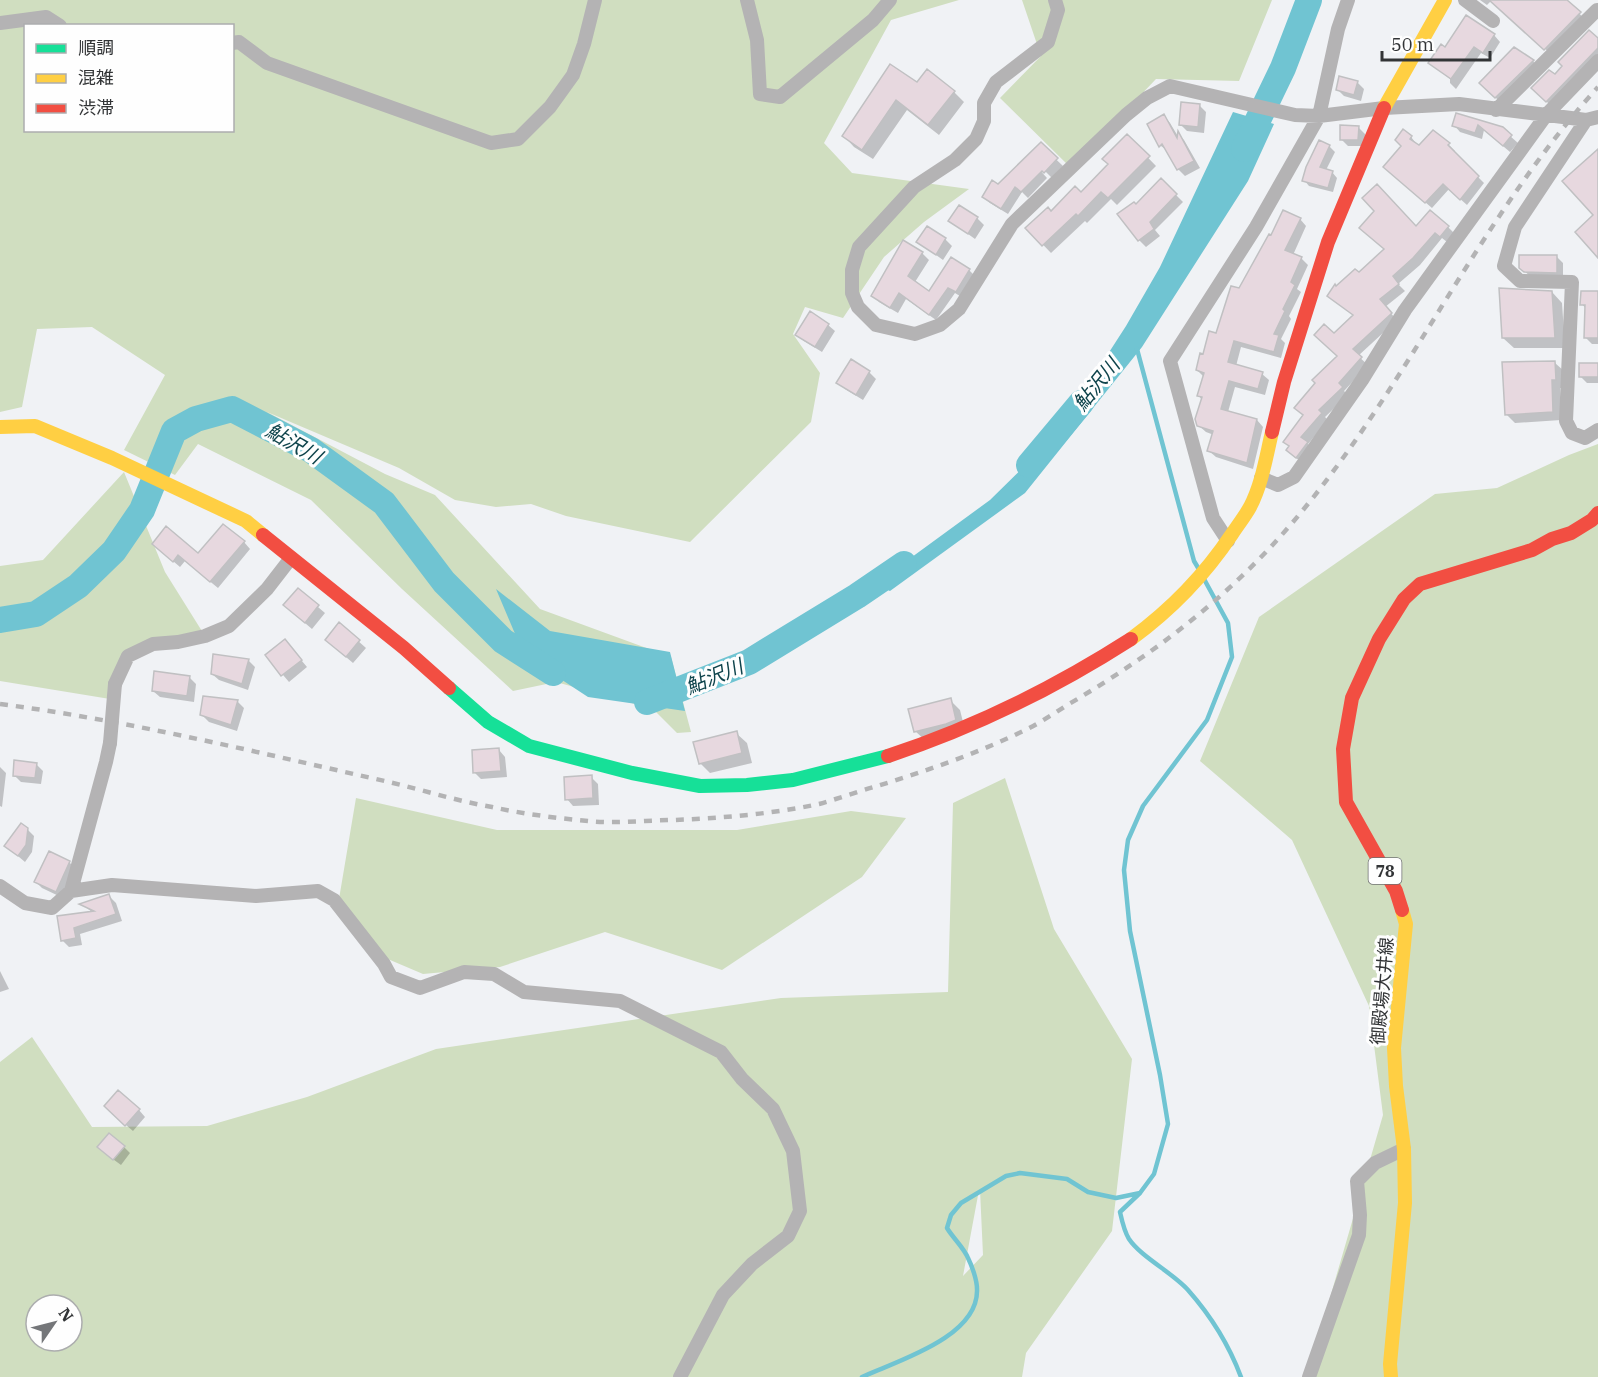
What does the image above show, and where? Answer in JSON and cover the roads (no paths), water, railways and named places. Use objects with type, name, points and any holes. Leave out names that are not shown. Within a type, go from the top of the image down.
[{"type":"street","points":[[234,43],[239,42],[267,63],[491,143],[518,139],[550,107],[573,75],[584,44],[595,0]]},
{"type":"street","points":[[747,0],[757,40],[760,93],[780,97],[873,20],[890,0]]},
{"type":"street","points":[[1055,0],[1058,10],[1048,42],[996,82],[984,103],[984,122],[976,139],[955,160],[914,187],[859,247],[852,270],[852,293],[858,307],[876,325],[915,334],[940,325],[959,309],[1012,224],[1126,115],[1147,99],[1170,86],[1295,115],[1319,116],[1384,108],[1460,104],[1496,110],[1592,118]]},
{"type":"street","points":[[1228,541],[1213,518],[1170,361],[1257,227],[1319,116],[1338,29],[1348,0]]},
{"type":"street","points":[[0,427],[35,426],[112,458],[246,521],[404,648],[488,722],[529,746],[632,772],[700,786],[747,785],[793,780],[878,759],[940,739],[1035,696],[1086,668],[1162,616],[1187,592],[1215,559],[1250,507],[1261,478],[1284,382],[1328,242],[1384,108],[1444,0]]},
{"type":"street","points":[[1465,0],[1493,21]]},
{"type":"street","points":[[1496,110],[1594,7]]},
{"type":"street","points":[[0,23],[46,17],[57,24]]},
{"type":"street","points":[[1261,478],[1278,485],[1294,477],[1362,380],[1405,310],[1547,114],[1598,61]]},
{"type":"street","points":[[1592,118],[1515,227],[1504,266],[1520,281],[1572,282],[1566,421],[1572,434],[1586,438],[1598,430]]},
{"type":"street","name":"御殿場大井線","points":[[1391,1377],[1390,1354],[1405,1203],[1404,1149],[1394,1048],[1406,924],[1396,891],[1346,802],[1343,749],[1352,698],[1379,639],[1404,599],[1420,584],[1532,550],[1552,539],[1571,533],[1592,520],[1598,513]]},
{"type":"street","points":[[0,886],[25,903],[52,908],[71,891],[106,762],[115,684],[128,656],[153,644],[178,642],[205,636],[229,626],[267,589],[291,558]]},
{"type":"street","points":[[71,891],[112,885],[256,896],[318,891],[334,900],[384,964],[391,977],[420,988],[464,972],[494,974],[524,992],[620,1001],[721,1052],[742,1078],[773,1109],[793,1151],[800,1211],[789,1236],[752,1264],[723,1295],[680,1377]]},
{"type":"street","points":[[1310,1377],[1359,1235],[1357,1181],[1375,1163],[1404,1149]]},
{"type":"water","points":[[1233,112],[1274,124],[1248,181],[1142,347],[1025,493],[890,591],[875,584],[990,500],[1055,436],[1126,326],[1160,267]]},
{"type":"water","points":[[496,589],[550,631],[670,652],[685,711],[588,697],[524,655]]},
{"type":"waterway","name":"鮎沢川","points":[[1244,149],[1283,68],[1309,0]]},
{"type":"waterway","points":[[1137,349],[1194,561],[1200,571]]},
{"type":"waterway","name":"鮎沢川","points":[[1029,465],[1081,403]]},
{"type":"waterway","name":"鮎沢川","points":[[0,620],[36,614],[78,586],[114,551],[142,510],[174,431],[196,419],[232,409],[311,450],[384,503],[444,582],[503,641],[553,673]]},
{"type":"waterway","name":"鮎沢川","points":[[647,702],[749,662],[857,596],[904,564]]},
{"type":"waterway","points":[[1204,579],[1228,623],[1232,657],[1207,720],[1143,806],[1128,840],[1124,870],[1130,931],[1168,1124],[1154,1174],[1140,1193],[1120,1212],[1123,1226],[1134,1246],[1182,1284],[1204,1310],[1219,1331],[1241,1377]]},
{"type":"waterway","points":[[862,1377],[914,1355],[951,1334],[965,1321],[974,1306],[977,1289],[973,1269],[964,1250],[947,1228],[951,1215],[961,1203],[1006,1176],[1020,1173],[1067,1179],[1088,1192],[1116,1198],[1140,1193]]},
{"type":"railway","points":[[0,704],[98,719],[195,738],[466,802],[552,817],[599,822],[711,818],[765,813],[819,804],[966,756],[1032,726],[1131,665],[1189,622],[1243,575],[1268,549],[1293,522],[1334,470],[1372,416],[1516,192],[1555,138],[1598,87]]}]
